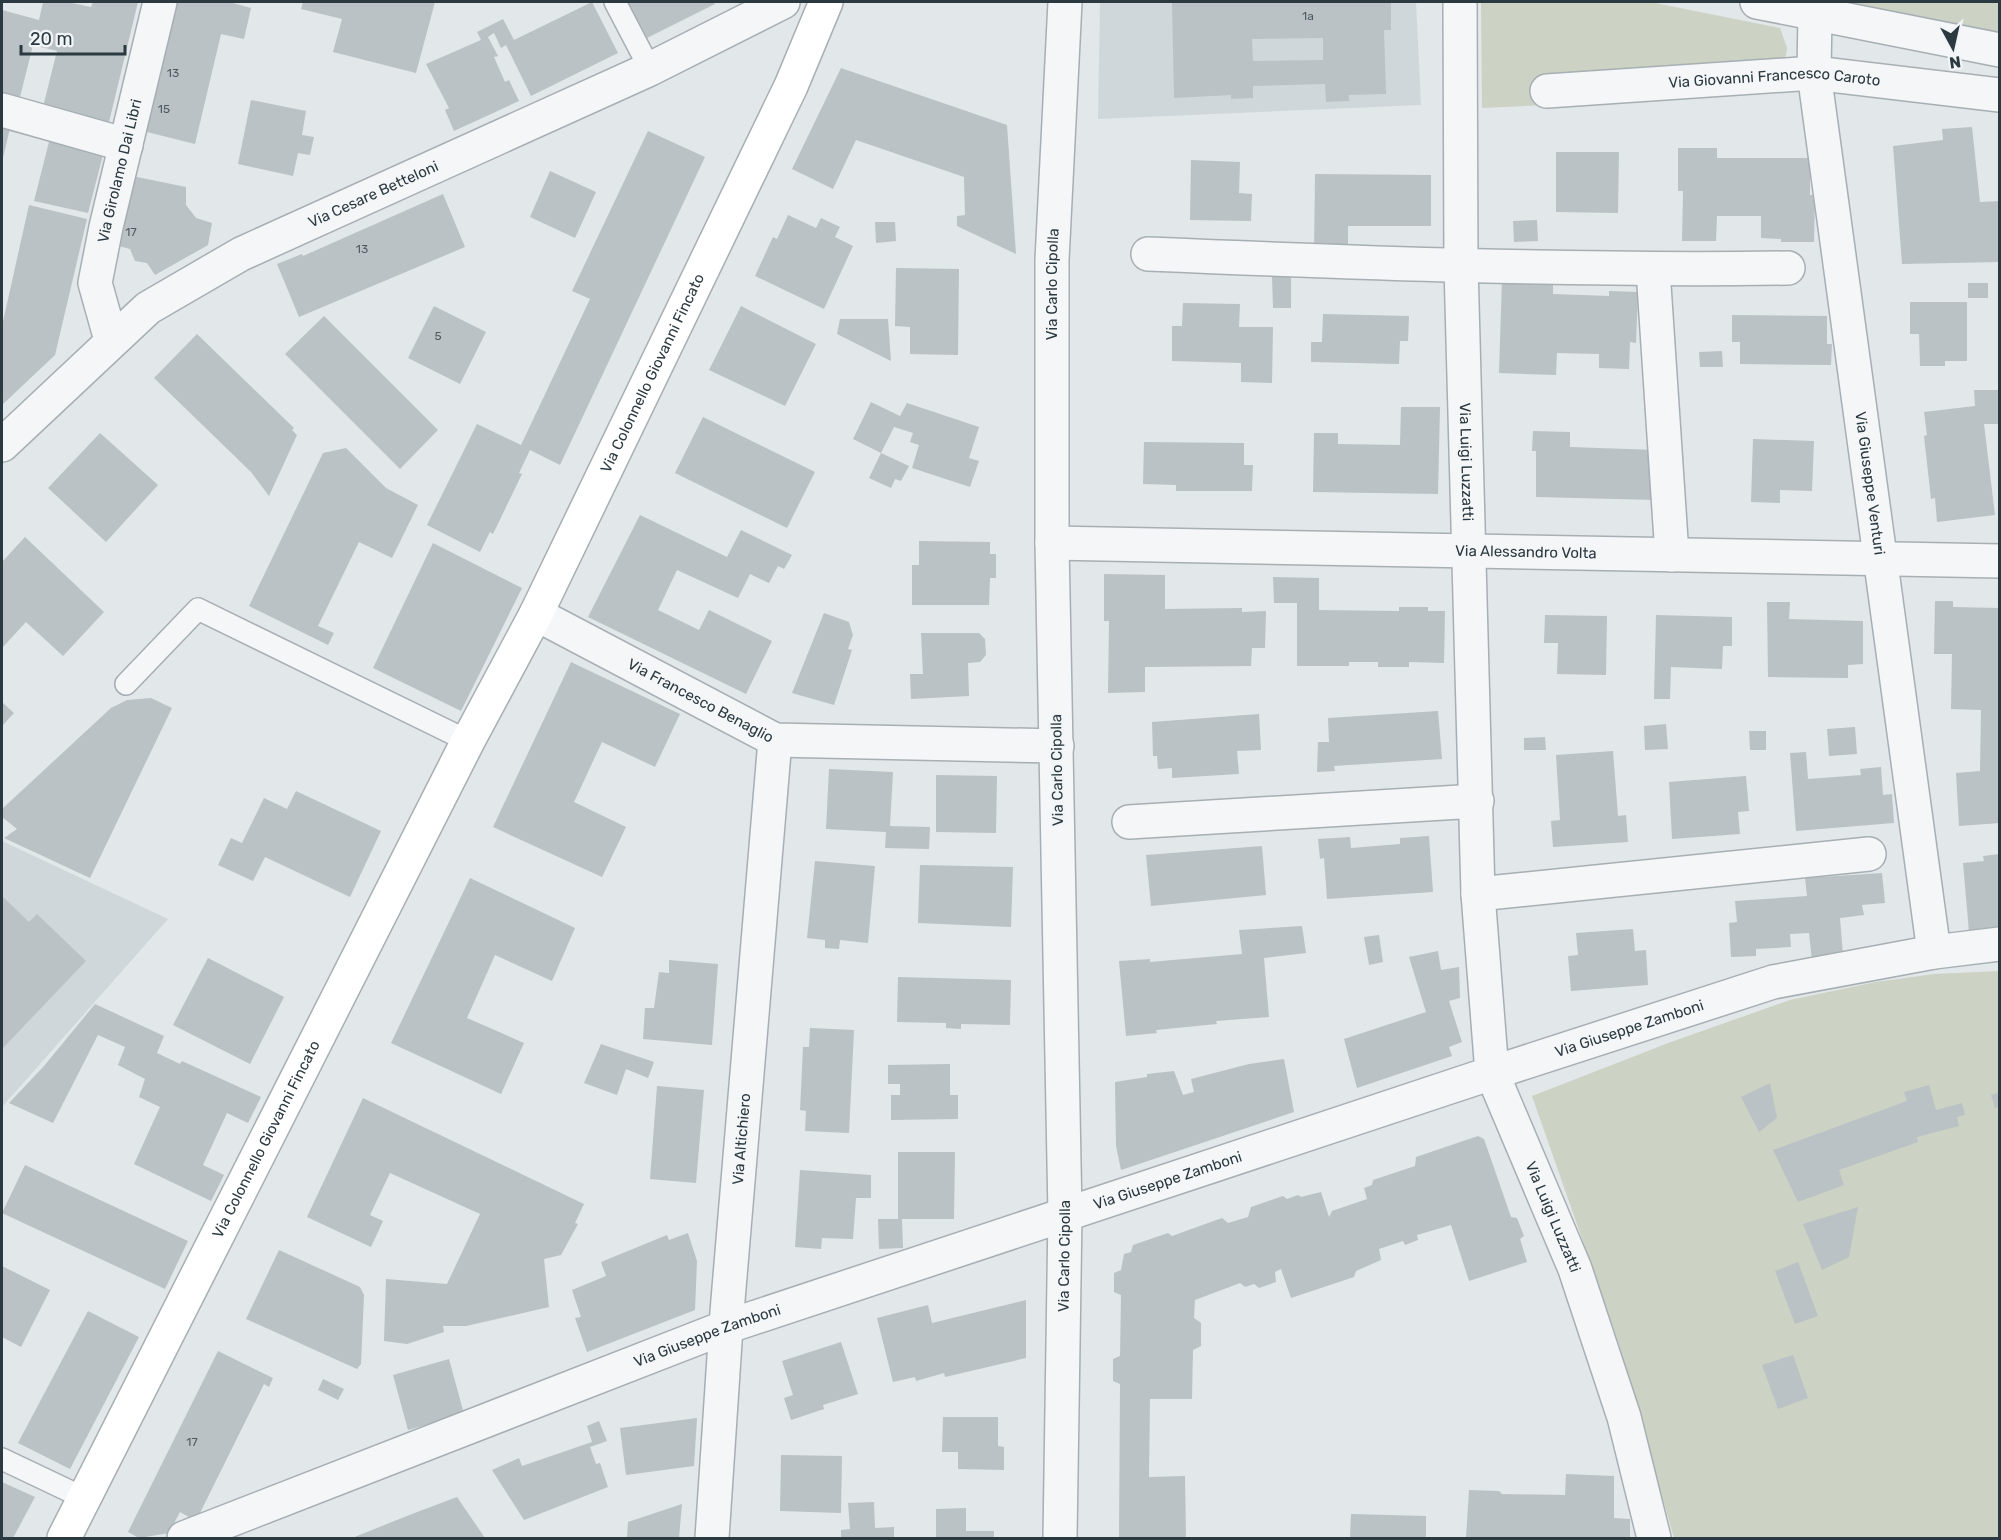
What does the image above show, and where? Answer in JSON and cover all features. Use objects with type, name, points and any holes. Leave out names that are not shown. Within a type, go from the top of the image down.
[{"type":"main road","name":"Via Colonnello Giovanni Fincato","points":[[64,1539],[468,741],[536,614],[791,86],[826,2]]},
{"type":"street","name":"Via Girolamo Dai Libri","points":[[111,340],[95,283],[160,2]]},
{"type":"street","name":"Via Cesare Betteloni","points":[[2,445],[111,340],[148,308],[241,254],[650,69],[783,2]]},
{"type":"street","name":"Via Carlo Cipolla","points":[[1060,1539],[1065,1214],[1052,543],[1052,260],[1065,2]]},
{"type":"street","name":"Via Luigi Luzzatti","points":[[1460,2],[1461,266],[1478,894],[1492,1072],[1575,1269],[1624,1417],[1654,1539]]},
{"type":"street","points":[[1756,2],[2000,50]]},
{"type":"street","name":"Via Giuseppe Venturi","points":[[1815,13],[1814,73],[1934,952]]},
{"type":"street","name":"Via Giovanni Francesco Caroto","points":[[1547,91],[1814,73],[2000,95]]},
{"type":"street","points":[[2,110],[126,145]]},
{"type":"street","points":[[1148,254],[1461,266],[1653,270],[1788,268]]},
{"type":"street","points":[[1653,270],[1672,555]]},
{"type":"street","name":"Via Alessandro Volta","points":[[1052,543],[2000,561]]},
{"type":"street","name":"Via Francesco Benaglio","points":[[536,614],[775,740],[1057,746]]},
{"type":"street","name":"Via Altichiero","points":[[712,1539],[726,1327],[775,740]]},
{"type":"street","points":[[1129,822],[1477,801]]},
{"type":"street","points":[[1478,894],[1869,854]]},
{"type":"street","name":"Via Giuseppe Zamboni","points":[[184,1539],[726,1327],[1492,1072],[1773,982],[1934,952],[2000,944]]},
{"type":"lane","points":[[615,2],[650,69]]},
{"type":"lane","points":[[126,684],[198,609],[468,741]]},
{"type":"lane","points":[[2,1460],[84,1498]]},
{"type":"shaded area","points":[[1100,2],[1416,2],[1421,105],[1098,119]]},
{"type":"shaded area","points":[[1481,2],[1650,2],[1780,28],[1787,48],[1785,61],[1546,105],[1482,108]]},
{"type":"shaded area","points":[[1832,2],[1999,2],[1999,33]]},
{"type":"shaded area","points":[[2,841],[168,919],[2,1107]]},
{"type":"shaded area","points":[[1999,971],[1999,1538],[1674,1538],[1618,1341],[1532,1096],[1671,1042],[1790,1000],[1876,982],[1934,974]]},
{"type":"building","points":[[43,2],[67,2],[91,7],[93,2],[138,2],[109,122],[43,107],[57,51],[33,45],[19,101],[2,97],[2,10],[39,20]]},
{"type":"building","points":[[174,2],[229,2],[251,8],[244,39],[221,34],[195,144],[143,131]]},
{"type":"building","points":[[303,2],[435,2],[416,73],[333,52],[342,19],[301,9]]},
{"type":"building","points":[[592,2],[618,53],[531,96],[506,45],[501,48],[494,33],[488,37],[498,56],[494,57],[505,82],[509,80],[519,101],[454,131],[445,110],[449,108],[426,64],[481,40],[477,32],[503,19],[514,40]]},
{"type":"building","points":[[628,2],[714,2],[715,4],[647,38]]},
{"type":"building","points":[[1172,2],[1391,2],[1391,30],[1384,30],[1386,94],[1349,95],[1349,101],[1326,102],[1325,84],[1253,86],[1253,98],[1231,99],[1231,95],[1174,98]],"holes":[[[1323,38],[1323,60],[1253,61],[1252,39]]]},
{"type":"building","points":[[841,68],[1007,125],[1016,254],[957,226],[957,216],[965,215],[964,177],[856,140],[833,189],[792,169]]},
{"type":"building","points":[[251,100],[306,111],[302,135],[314,137],[310,155],[298,153],[293,176],[238,164]]},
{"type":"building","points":[[2,121],[11,124],[2,162]]},
{"type":"building","points":[[1972,127],[1980,202],[2000,201],[2000,262],[1902,264],[1893,146],[1943,140],[1942,129]]},
{"type":"building","points":[[648,131],[705,157],[560,465],[530,450],[519,473],[522,474],[493,534],[490,532],[480,552],[427,525],[477,424],[521,445],[590,299],[572,291]]},
{"type":"building","points":[[51,134],[105,147],[88,213],[34,201]]},
{"type":"building","points":[[1678,148],[1717,148],[1717,158],[1810,158],[1810,195],[1815,195],[1814,242],[1781,242],[1781,239],[1761,238],[1761,216],[1717,216],[1716,241],[1682,241],[1683,191],[1678,191]]},
{"type":"building","points":[[1556,152],[1619,152],[1618,213],[1556,212]]},
{"type":"building","points":[[1191,160],[1240,162],[1239,193],[1252,194],[1251,221],[1190,220]]},
{"type":"building","points":[[550,171],[596,192],[575,238],[530,217]]},
{"type":"building","points":[[1315,174],[1431,175],[1431,226],[1348,226],[1348,252],[1314,252]]},
{"type":"building","points":[[132,176],[186,187],[186,205],[196,218],[212,223],[208,245],[155,275],[147,263],[135,261],[130,249],[115,245]]},
{"type":"building","points":[[443,194],[465,247],[299,317],[277,264],[302,254],[303,256]]},
{"type":"building","points":[[29,205],[87,219],[55,355],[2,405],[2,326]]},
{"type":"building","points":[[788,215],[816,228],[821,218],[840,227],[835,237],[853,246],[824,309],[755,276],[773,237],[777,239]]},
{"type":"building","points":[[1537,220],[1538,241],[1514,242],[1513,221]]},
{"type":"building","points":[[875,222],[895,222],[896,241],[876,243]]},
{"type":"building","points":[[896,268],[959,269],[958,355],[910,354],[910,327],[895,326]]},
{"type":"building","points":[[1272,277],[1291,277],[1291,308],[1273,308]]},
{"type":"building","points":[[1502,279],[1553,280],[1553,294],[1609,296],[1609,291],[1638,292],[1636,343],[1630,342],[1629,369],[1599,368],[1599,354],[1557,353],[1556,375],[1499,373]]},
{"type":"building","points":[[1968,283],[1988,283],[1988,298],[1968,298]]},
{"type":"building","points":[[1910,302],[1967,302],[1967,361],[1945,361],[1945,366],[1920,366],[1919,334],[1910,334]]},
{"type":"building","points":[[1183,303],[1240,304],[1239,327],[1273,327],[1272,383],[1241,382],[1241,363],[1172,361],[1172,326],[1182,326]]},
{"type":"building","points":[[434,306],[486,332],[460,384],[408,358]]},
{"type":"building","points":[[741,306],[816,344],[785,406],[709,370]]},
{"type":"building","points":[[1323,314],[1409,316],[1408,341],[1400,341],[1399,364],[1311,362],[1311,342],[1322,342]]},
{"type":"building","points":[[1732,315],[1827,316],[1827,344],[1832,344],[1831,365],[1740,364],[1740,342],[1732,342]]},
{"type":"building","points":[[324,316],[438,430],[400,469],[285,354]]},
{"type":"building","points":[[840,319],[888,319],[891,361],[837,334]]},
{"type":"building","points":[[197,334],[294,428],[292,430],[297,435],[269,496],[251,472],[154,378]]},
{"type":"building","points":[[1722,351],[1723,367],[1700,367],[1699,352]]},
{"type":"building","points":[[1974,390],[2000,390],[2000,424],[1984,424],[1995,515],[1937,522],[1935,498],[1931,499],[1924,436],[1927,435],[1924,412],[1975,406]]},
{"type":"building","points":[[871,402],[900,416],[907,403],[979,427],[969,458],[979,461],[970,487],[912,468],[919,445],[910,442],[913,433],[894,427],[881,453],[853,439]]},
{"type":"building","points":[[1401,407],[1440,407],[1438,494],[1313,492],[1314,433],[1338,433],[1338,444],[1400,445]]},
{"type":"building","points":[[703,417],[815,472],[787,528],[675,473]]},
{"type":"building","points":[[1533,431],[1570,432],[1570,447],[1657,450],[1656,500],[1536,497],[1536,451],[1532,451]]},
{"type":"building","points":[[100,433],[158,485],[106,542],[48,488]]},
{"type":"building","points":[[1753,439],[1814,441],[1812,491],[1780,490],[1780,503],[1751,502]]},
{"type":"building","points":[[1144,442],[1244,443],[1244,465],[1253,465],[1252,491],[1176,491],[1176,485],[1143,484]]},
{"type":"building","points":[[346,448],[386,488],[418,505],[392,558],[359,542],[318,626],[334,633],[328,645],[249,606],[323,453]]},
{"type":"building","points":[[881,453],[909,466],[901,481],[895,479],[891,488],[869,478]]},
{"type":"building","points":[[640,515],[727,557],[741,530],[792,555],[784,569],[778,566],[769,583],[750,574],[738,598],[677,570],[658,610],[699,630],[709,610],[772,641],[746,694],[588,617]]},
{"type":"building","points":[[25,537],[104,612],[63,656],[26,622],[2,648],[2,562]]},
{"type":"building","points":[[919,541],[990,542],[990,554],[996,554],[996,578],[990,578],[989,605],[912,605],[912,565],[919,565]]},
{"type":"building","points":[[433,543],[522,588],[461,711],[373,668]]},
{"type":"building","points":[[1104,574],[1165,575],[1165,609],[1242,608],[1242,612],[1266,611],[1265,648],[1252,648],[1251,666],[1145,667],[1145,692],[1108,693],[1109,621],[1104,621]]},
{"type":"building","points":[[1273,577],[1319,578],[1319,610],[1399,611],[1399,607],[1428,607],[1428,611],[1445,611],[1444,663],[1409,662],[1409,667],[1378,667],[1378,662],[1349,662],[1349,666],[1297,666],[1297,603],[1274,603]]},
{"type":"building","points":[[1935,601],[1953,601],[1953,607],[2000,608],[2000,823],[1959,826],[1956,773],[1980,771],[1981,710],[1951,709],[1952,654],[1934,654]]},
{"type":"building","points":[[1767,602],[1790,602],[1789,619],[1863,621],[1863,664],[1848,665],[1848,678],[1768,677]]},
{"type":"building","points":[[824,613],[849,622],[853,635],[848,649],[852,650],[834,705],[792,693]]},
{"type":"building","points":[[1545,615],[1607,616],[1606,675],[1557,674],[1558,643],[1544,643]]},
{"type":"building","points":[[1656,615],[1732,617],[1732,646],[1723,646],[1722,669],[1671,667],[1670,699],[1654,699]]},
{"type":"building","points":[[921,633],[979,633],[985,639],[986,655],[980,662],[968,663],[969,696],[911,699],[910,674],[923,674]]},
{"type":"building","points":[[571,662],[680,714],[655,767],[602,742],[574,802],[626,827],[602,877],[493,827]]},
{"type":"building","points":[[151,698],[172,708],[90,878],[4,838],[17,829],[2,817],[2,809],[111,708],[127,700]]},
{"type":"building","points":[[2,702],[14,713],[2,726]]},
{"type":"building","points":[[1438,711],[1442,759],[1334,766],[1335,771],[1317,772],[1318,742],[1329,742],[1328,718]]},
{"type":"building","points":[[1259,714],[1261,750],[1237,751],[1239,774],[1172,778],[1172,768],[1158,769],[1157,756],[1153,756],[1152,722]]},
{"type":"building","points":[[1666,724],[1668,749],[1645,750],[1644,726]]},
{"type":"building","points":[[1855,727],[1857,754],[1829,756],[1827,729]]},
{"type":"building","points":[[1749,731],[1766,731],[1766,750],[1750,750]]},
{"type":"building","points":[[1545,737],[1546,750],[1524,750],[1524,738]]},
{"type":"building","points":[[1613,751],[1618,816],[1626,815],[1628,842],[1553,847],[1551,821],[1560,820],[1556,755]]},
{"type":"building","points":[[1806,752],[1808,779],[1861,775],[1860,769],[1881,767],[1883,795],[1892,794],[1894,823],[1796,831],[1790,753]]},
{"type":"building","points":[[829,769],[893,772],[890,826],[930,827],[929,849],[885,848],[886,832],[826,829]]},
{"type":"building","points":[[936,775],[997,776],[996,833],[936,832]]},
{"type":"building","points":[[1746,776],[1749,811],[1738,812],[1740,834],[1672,839],[1669,782]]},
{"type":"building","points":[[296,791],[381,831],[350,897],[265,857],[253,881],[218,865],[231,838],[242,843],[264,798],[287,809]]},
{"type":"building","points":[[1429,836],[1433,892],[1327,899],[1324,858],[1320,859],[1318,839],[1350,837],[1351,848],[1400,844],[1400,838]]},
{"type":"building","points":[[1262,846],[1266,895],[1151,906],[1146,855]]},
{"type":"building","points":[[2000,854],[2000,934],[1969,932],[1963,863],[1984,861],[1983,856]]},
{"type":"building","points":[[815,861],[875,866],[868,943],[840,940],[839,949],[825,948],[825,940],[807,938]]},
{"type":"building","points":[[920,865],[1013,867],[1011,927],[918,923]]},
{"type":"building","points":[[1882,873],[1885,903],[1862,905],[1864,915],[1840,918],[1843,955],[1812,961],[1809,933],[1790,934],[1791,947],[1756,949],[1756,956],[1731,957],[1729,923],[1737,922],[1735,901],[1807,896],[1805,878]]},
{"type":"building","points":[[470,878],[575,928],[552,981],[495,955],[467,1018],[524,1043],[501,1094],[391,1043]]},
{"type":"building","points":[[2,896],[29,922],[37,914],[86,961],[3,1048]]},
{"type":"building","points":[[1302,926],[1306,953],[1264,958],[1269,1017],[1216,1021],[1217,1024],[1156,1030],[1157,1033],[1126,1036],[1119,961],[1150,959],[1150,962],[1242,954],[1239,930]]},
{"type":"building","points":[[1633,929],[1635,951],[1646,950],[1648,985],[1571,991],[1568,956],[1578,955],[1576,933]]},
{"type":"building","points":[[1379,935],[1383,962],[1369,965],[1364,937]]},
{"type":"building","points":[[1438,951],[1441,970],[1459,967],[1460,998],[1449,1001],[1462,1042],[1449,1047],[1452,1056],[1357,1088],[1344,1039],[1426,1012],[1409,957]]},
{"type":"building","points":[[208,958],[284,997],[250,1064],[173,1025]]},
{"type":"building","points":[[669,960],[718,964],[712,1045],[643,1039],[645,1008],[654,1008],[659,972],[669,973]]},
{"type":"building","points":[[898,977],[1011,980],[1010,1025],[961,1024],[961,1029],[946,1028],[946,1023],[897,1022]]},
{"type":"building","points":[[95,1004],[164,1036],[157,1053],[180,1064],[182,1061],[261,1097],[248,1123],[227,1113],[203,1165],[224,1175],[211,1201],[134,1164],[160,1107],[139,1097],[145,1079],[118,1065],[125,1047],[98,1035],[53,1123],[9,1103],[44,1066]]},
{"type":"building","points":[[810,1028],[854,1030],[849,1133],[805,1131],[806,1111],[800,1110],[803,1047],[809,1047]]},
{"type":"building","points":[[601,1044],[654,1062],[648,1078],[626,1069],[617,1095],[584,1083]]},
{"type":"building","points":[[1284,1059],[1294,1112],[1121,1170],[1116,1146],[1115,1082],[1147,1077],[1147,1074],[1174,1071],[1183,1095],[1194,1092],[1191,1079],[1249,1064]]},
{"type":"building","points":[[950,1064],[950,1095],[958,1095],[958,1119],[891,1120],[891,1095],[900,1095],[900,1084],[888,1084],[888,1065]]},
{"type":"building","points":[[1770,1083],[1777,1118],[1759,1132],[1741,1097]]},
{"type":"building","points":[[1929,1085],[1936,1110],[1962,1103],[1965,1115],[1957,1117],[1959,1126],[1917,1137],[1918,1142],[1839,1170],[1844,1185],[1798,1202],[1773,1150],[1907,1101],[1904,1092]]},
{"type":"building","points":[[657,1086],[704,1090],[696,1183],[650,1179]]},
{"type":"building","points":[[2000,1092],[2000,1107],[1995,1108],[1991,1095]]},
{"type":"building","points":[[363,1098],[584,1204],[575,1223],[578,1224],[561,1255],[544,1259],[549,1307],[466,1326],[443,1326],[444,1332],[407,1344],[384,1341],[386,1279],[447,1284],[480,1214],[390,1173],[370,1215],[383,1221],[371,1247],[307,1217]]},
{"type":"building","points":[[1478,1136],[1484,1139],[1511,1217],[1517,1218],[1524,1236],[1520,1239],[1527,1262],[1469,1281],[1451,1225],[1417,1235],[1418,1240],[1405,1245],[1403,1241],[1379,1249],[1381,1260],[1356,1271],[1354,1277],[1291,1298],[1281,1269],[1275,1272],[1276,1282],[1259,1288],[1254,1284],[1245,1287],[1240,1283],[1195,1300],[1194,1318],[1201,1323],[1201,1346],[1193,1350],[1192,1399],[1150,1399],[1149,1477],[1185,1476],[1186,1538],[1119,1538],[1120,1384],[1113,1381],[1113,1359],[1120,1356],[1121,1295],[1114,1292],[1114,1273],[1121,1270],[1124,1254],[1131,1252],[1133,1245],[1168,1233],[1172,1236],[1222,1218],[1228,1223],[1248,1217],[1251,1207],[1283,1196],[1287,1199],[1321,1192],[1329,1217],[1332,1211],[1367,1199],[1364,1188],[1372,1185],[1373,1180],[1415,1166],[1416,1157]]},
{"type":"building","points":[[898,1152],[955,1152],[954,1219],[902,1219],[903,1248],[879,1249],[878,1219],[898,1219]]},
{"type":"building","points":[[25,1165],[188,1241],[165,1289],[2,1213]]},
{"type":"building","points":[[800,1170],[871,1175],[871,1198],[856,1198],[853,1239],[822,1238],[821,1249],[795,1247]]},
{"type":"building","points":[[1858,1207],[1849,1257],[1822,1270],[1803,1224]]},
{"type":"building","points":[[688,1233],[697,1261],[695,1310],[587,1352],[575,1318],[581,1317],[572,1290],[606,1276],[601,1262],[667,1235],[669,1240]]},
{"type":"building","points":[[279,1250],[360,1287],[364,1295],[361,1364],[357,1369],[246,1319]]},
{"type":"building","points":[[1798,1262],[1818,1316],[1795,1324],[1775,1271]]},
{"type":"building","points":[[2,1266],[50,1290],[21,1347],[2,1337]]},
{"type":"building","points":[[1026,1300],[1026,1358],[945,1377],[944,1373],[916,1381],[915,1377],[893,1382],[877,1318],[928,1305],[932,1323]]},
{"type":"building","points":[[88,1311],[139,1337],[70,1469],[18,1443]]},
{"type":"building","points":[[841,1342],[858,1394],[823,1405],[824,1409],[791,1420],[784,1398],[793,1395],[782,1361]]},
{"type":"building","points":[[218,1351],[273,1378],[269,1387],[264,1384],[196,1521],[180,1512],[169,1533],[139,1538],[128,1532]]},
{"type":"building","points":[[1793,1355],[1808,1398],[1778,1409],[1762,1365]]},
{"type":"building","points":[[449,1359],[464,1414],[408,1430],[393,1375]]},
{"type":"building","points":[[323,1379],[344,1389],[338,1400],[318,1390]]},
{"type":"building","points":[[943,1417],[998,1417],[998,1446],[1004,1447],[1004,1470],[958,1469],[958,1452],[942,1452]]},
{"type":"building","points":[[697,1418],[694,1466],[626,1475],[620,1428]]},
{"type":"building","points":[[599,1421],[607,1441],[590,1447],[596,1464],[600,1463],[608,1487],[524,1520],[492,1470],[519,1458],[522,1466],[592,1442],[587,1426]]},
{"type":"building","points":[[781,1455],[842,1456],[841,1513],[780,1511]]},
{"type":"building","points":[[1566,1474],[1614,1476],[1614,1518],[1630,1519],[1630,1538],[1466,1538],[1469,1490],[1499,1491],[1502,1494],[1565,1495]]},
{"type":"building","points":[[2,1482],[35,1497],[13,1538],[2,1538]]},
{"type":"building","points":[[457,1497],[485,1538],[352,1538],[412,1514]]},
{"type":"building","points":[[874,1502],[875,1528],[894,1527],[894,1538],[841,1538],[841,1530],[850,1529],[848,1503]]},
{"type":"building","points":[[682,1504],[679,1538],[627,1538],[628,1522]]},
{"type":"building","points":[[966,1508],[966,1531],[994,1531],[994,1538],[936,1538],[936,1509]]},
{"type":"building","points":[[1351,1514],[1426,1516],[1426,1538],[1350,1538]]}]
